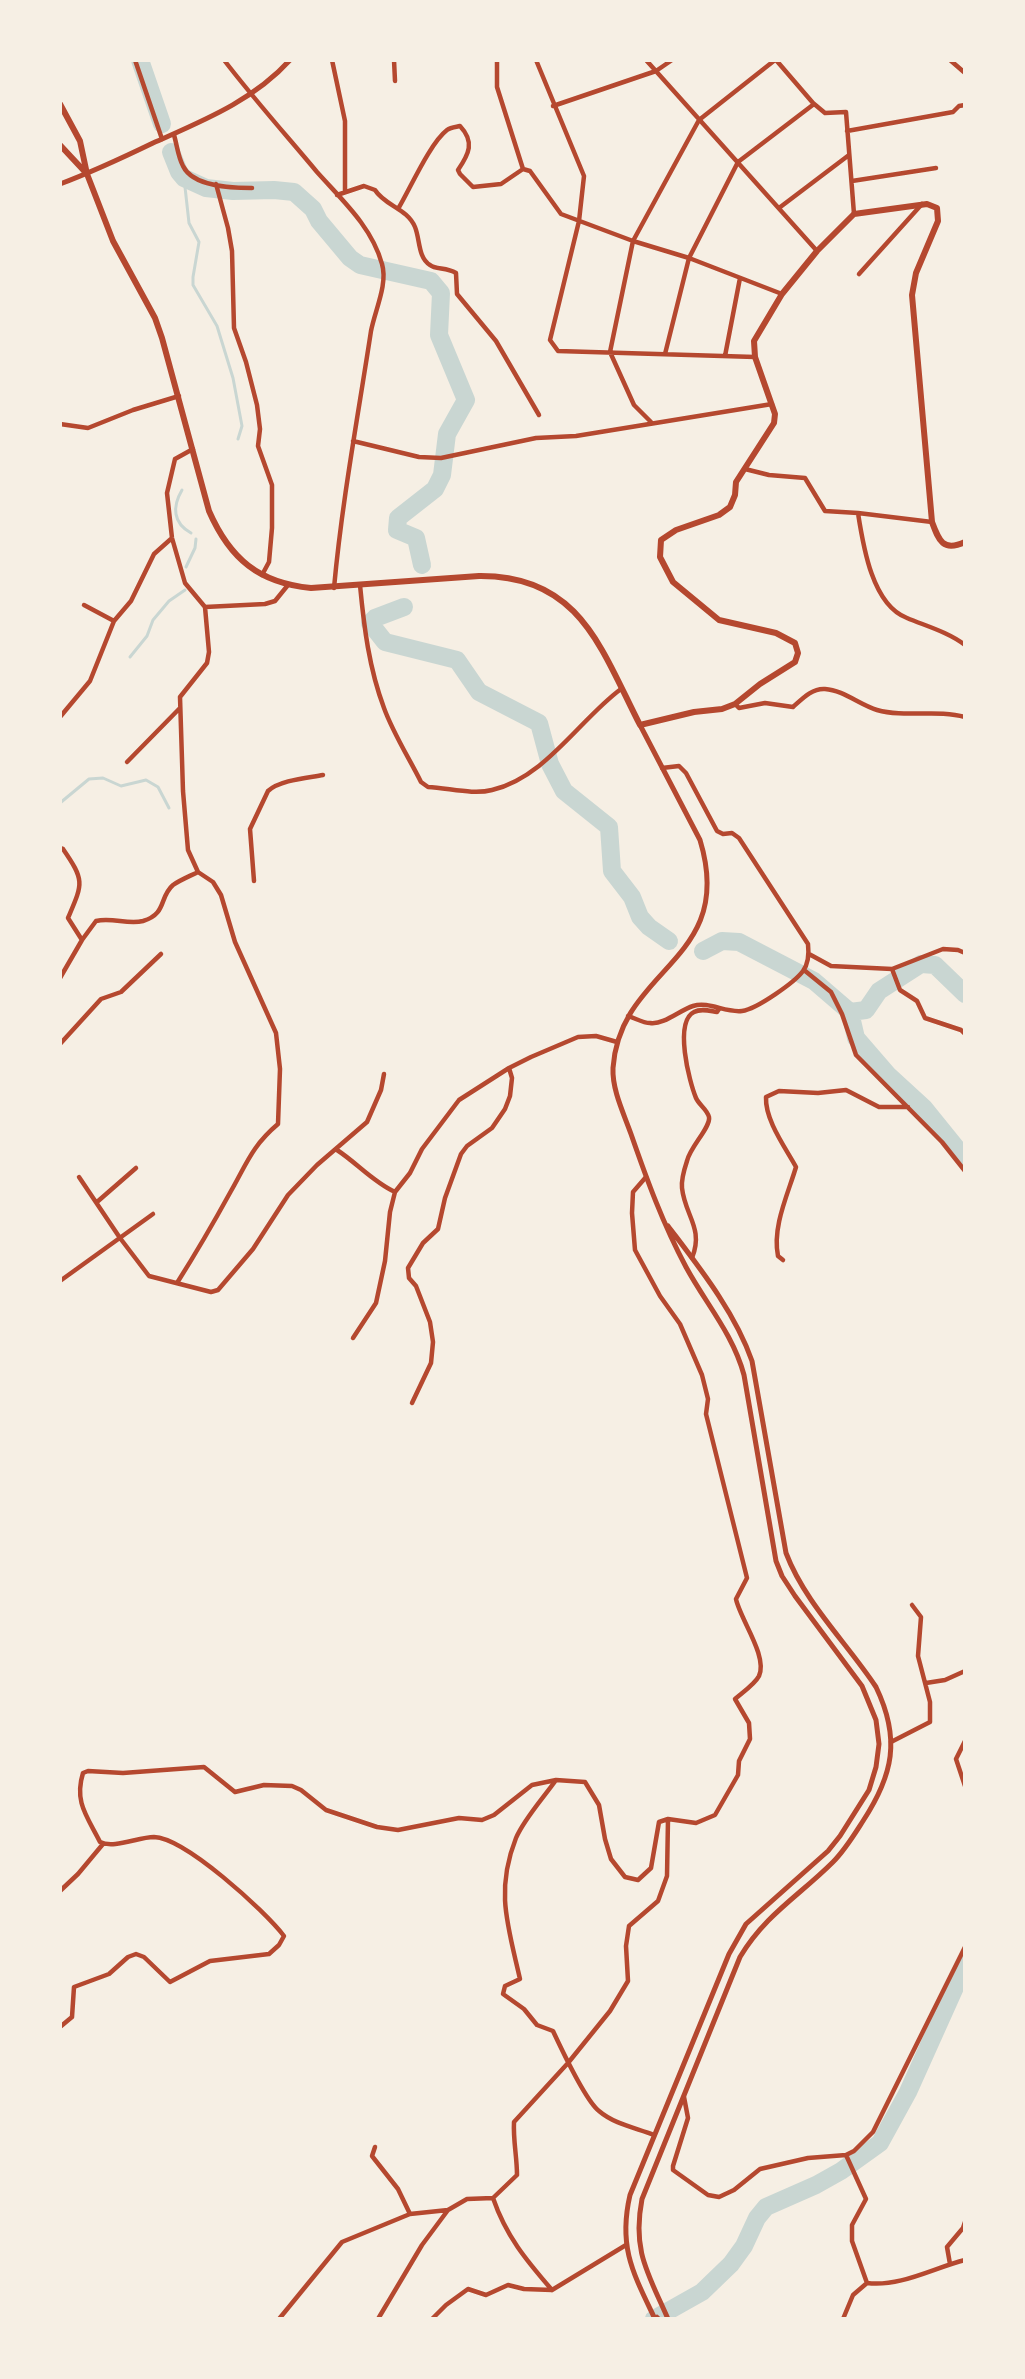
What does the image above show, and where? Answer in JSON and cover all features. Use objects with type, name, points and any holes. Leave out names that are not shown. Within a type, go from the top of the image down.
[{"type":"main road","points":[[60,104],[80,141],[87,174],[113,241],[154,318],[178,396],[209,512],[217,530],[230,549],[262,575],[288,585],[334,588],[497,576],[522,579],[540,586],[576,612],[593,635],[640,725],[694,712],[722,709],[735,704],[760,684],[795,662],[798,653],[795,643],[776,633],[719,620],[673,582],[660,557],[661,540],[676,530],[719,515],[730,507],[735,495],[736,482],[774,423],[775,414],[755,357],[754,341],[782,294],[817,251],[854,214],[922,204],[937,208],[938,222],[916,273],[912,295],[932,522],[937,535],[945,545],[956,546],[965,542]]},
{"type":"main road","points":[[60,145],[87,174]]},
{"type":"street","points":[[135,60],[162,139]]},
{"type":"street","points":[[224,60],[249,93],[356,214],[374,244],[385,274],[375,311],[353,441],[334,588]]},
{"type":"street","points":[[60,184],[87,174],[224,111],[266,82],[290,60]]},
{"type":"street","points":[[332,60],[345,121],[345,190]]},
{"type":"street","points":[[394,60],[394,81]]},
{"type":"street","points":[[498,60],[497,87],[523,169]]},
{"type":"street","points":[[536,60],[584,177],[579,221],[550,340],[558,351],[755,357]]},
{"type":"street","points":[[646,60],[817,251]]},
{"type":"street","points":[[553,106],[656,71],[672,60]]},
{"type":"street","points":[[651,422],[634,405],[610,352],[633,241],[699,120],[775,60],[814,104],[825,113],[846,112],[854,214]]},
{"type":"street","points":[[950,60],[965,73]]},
{"type":"street","points":[[664,354],[689,258],[738,162],[814,104]]},
{"type":"street","points":[[848,131],[953,112],[959,106],[965,105]]},
{"type":"street","points":[[398,209],[433,146],[446,130],[452,127],[460,126],[468,134],[469,146],[466,157],[458,170],[473,187],[501,184],[523,169]]},
{"type":"street","points":[[174,135],[184,169],[193,178],[216,185],[252,188]]},
{"type":"street","points":[[779,208],[849,155]]},
{"type":"street","points":[[852,181],[936,168]]},
{"type":"street","points":[[523,169],[530,171],[561,214],[633,241],[689,258],[782,294]]},
{"type":"street","points":[[216,185],[232,251],[234,328],[246,363],[256,405],[260,429],[258,446],[272,485],[269,562],[262,575]]},
{"type":"street","points":[[337,195],[345,190],[364,186],[375,190],[381,199],[398,209],[415,226],[423,260],[431,267],[448,268],[456,273],[458,294],[496,341],[538,415]]},
{"type":"street","points":[[859,274],[922,204]]},
{"type":"street","points":[[725,356],[740,278]]},
{"type":"street","points":[[60,424],[88,428],[133,410],[178,396]]},
{"type":"street","points":[[353,441],[419,457],[441,458],[519,441],[576,436],[772,404]]},
{"type":"street","points":[[177,1283],[251,1152],[262,1137],[278,1124],[280,1103],[280,1069],[276,1033],[235,942],[221,895],[213,882],[198,872],[188,850],[180,697],[207,663],[209,652],[205,607],[185,583],[172,538],[166,493],[175,459],[193,449]]},
{"type":"street","points":[[745,469],[769,475],[806,477],[825,511],[932,522]]},
{"type":"street","points":[[858,513],[865,556],[878,587],[894,611],[905,618],[927,624],[965,645]]},
{"type":"street","points":[[60,717],[90,681],[114,621],[131,601],[154,554],[172,538]]},
{"type":"street","points":[[205,607],[265,604],[275,601],[288,585]]},
{"type":"street","points":[[360,585],[365,635],[372,670],[384,709],[421,782],[428,787],[491,791],[510,784],[560,747],[621,689]]},
{"type":"street","points":[[84,606],[114,621]]},
{"type":"street","points":[[735,704],[738,708],[765,703],[793,706],[813,691],[824,689],[877,710],[912,714],[956,714],[965,717]]},
{"type":"street","points":[[128,762],[180,708]]},
{"type":"street","points":[[640,725],[700,840],[708,880],[706,903],[691,941],[677,959],[645,991],[628,1016],[617,1042],[613,1071],[617,1096],[660,1215],[688,1270],[738,1354],[744,1375],[771,1541],[782,1576],[862,1686],[876,1720],[879,1743],[876,1767],[869,1790],[840,1836],[821,1857],[746,1924],[737,1937],[630,2195],[625,2217],[626,2245],[637,2282],[657,2318]]},
{"type":"street","points":[[628,1016],[650,1023],[658,1023],[693,1006],[705,1005],[728,1011],[745,1011],[770,998],[804,970],[809,954],[808,944],[739,838],[732,833],[723,834],[717,831],[686,773],[679,766],[662,768]]},
{"type":"street","points":[[254,881],[250,829],[268,791],[290,782],[323,775]]},
{"type":"street","points":[[60,848],[78,870],[81,889],[69,918],[82,940]]},
{"type":"street","points":[[60,978],[96,921],[132,923],[145,921],[156,915],[172,886],[198,872]]},
{"type":"street","points":[[809,954],[831,966],[892,969],[943,949],[965,953]]},
{"type":"street","points":[[60,1044],[101,999],[121,992],[161,954]]},
{"type":"street","points":[[892,969],[900,990],[917,1001],[925,1018],[961,1030],[965,1034]]},
{"type":"street","points":[[804,970],[831,992],[842,1014],[856,1055],[942,1142],[965,1170]]},
{"type":"street","points":[[692,1258],[698,1245],[695,1226],[687,1210],[682,1188],[683,1174],[689,1152],[707,1128],[709,1119],[706,1111],[696,1099],[683,1035],[685,1022],[691,1013],[697,1010],[717,1012],[719,1009]]},
{"type":"street","points":[[353,1338],[376,1303],[384,1269],[390,1212],[395,1192],[410,1173],[423,1147],[459,1100],[510,1068],[578,1037],[596,1036],[617,1042]]},
{"type":"street","points":[[412,1403],[431,1363],[433,1342],[430,1322],[416,1286],[409,1278],[408,1268],[423,1243],[438,1229],[445,1198],[460,1154],[492,1128],[505,1109],[510,1096],[512,1078],[510,1068]]},
{"type":"street","points":[[79,1177],[149,1276],[211,1292],[218,1290],[253,1249],[288,1195],[317,1165],[367,1122],[381,1090],[384,1074]]},
{"type":"street","points":[[783,1260],[777,1256],[776,1245],[782,1213],[796,1167],[774,1126],[766,1106],[766,1097],[778,1092],[818,1093],[846,1090],[879,1107],[908,1107]]},
{"type":"street","points":[[337,1150],[357,1163],[382,1186],[395,1192]]},
{"type":"street","points":[[97,1202],[136,1168]]},
{"type":"street","points":[[103,1844],[84,1810],[78,1790],[83,1773],[88,1771],[123,1773],[204,1767],[235,1792],[264,1785],[292,1786],[301,1790],[326,1810],[376,1827],[398,1830],[459,1818],[482,1820],[494,1815],[532,1785],[556,1780],[585,1782],[599,1805],[605,1839],[612,1859],[625,1877],[638,1880],[651,1868],[659,1822],[668,1820],[696,1823],[715,1815],[738,1775],[739,1761],[750,1739],[749,1723],[735,1699],[759,1676],[760,1664],[758,1650],[738,1611],[736,1599],[747,1578],[706,1414],[708,1399],[702,1375],[680,1324],[660,1296],[635,1250],[633,1192],[646,1177]]},
{"type":"street","points":[[60,1281],[153,1214]]},
{"type":"street","points":[[660,1215],[692,1258],[739,1330],[752,1361],[786,1553],[794,1573],[876,1687],[884,1704],[891,1742],[886,1780],[878,1797],[845,1848],[833,1862],[762,1925],[746,1948],[683,2094],[642,2199],[638,2217],[640,2255],[668,2319]]},
{"type":"street","points":[[891,1742],[930,1722],[930,1702],[918,1656],[921,1617],[912,1605]]},
{"type":"street","points":[[926,1683],[945,1680],[965,1671]]},
{"type":"street","points":[[965,1741],[956,1759],[965,1786]]},
{"type":"street","points":[[556,1780],[517,1836],[505,1879],[503,1906],[520,1979],[505,1986],[503,1994],[524,2008],[537,2025],[553,2031],[568,2064],[597,2110],[615,2121],[654,2135]]},
{"type":"street","points":[[378,2319],[422,2245],[448,2210],[467,2199],[493,2198],[517,2175],[517,2161],[513,2145],[514,2122],[568,2064],[610,2011],[628,1981],[626,1946],[629,1926],[658,1901],[667,1876],[668,1820]]},
{"type":"street","points":[[60,1891],[78,1874],[103,1844],[156,1837],[186,1848],[250,1902],[284,1936],[279,1945],[269,1954],[210,1962],[170,1982],[144,1957],[136,1954],[128,1957],[109,1974],[74,1987],[72,2017],[60,2027]]},
{"type":"street","points":[[683,2094],[688,2118],[673,2170],[708,2195],[719,2197],[734,2190],[760,2169],[808,2157],[846,2155],[854,2151],[873,2132],[965,1947]]},
{"type":"street","points":[[375,2147],[372,2156],[399,2189],[410,2214]]},
{"type":"street","points":[[846,2155],[866,2199],[852,2225],[852,2241],[867,2283]]},
{"type":"street","points":[[493,2198],[498,2213],[519,2252],[552,2290]]},
{"type":"street","points":[[279,2319],[342,2242],[410,2214],[448,2210]]},
{"type":"street","points":[[950,2264],[947,2247],[963,2228],[965,2222]]},
{"type":"street","points":[[432,2319],[468,2289],[486,2295],[508,2285],[524,2289],[552,2290],[626,2245]]},
{"type":"street","points":[[843,2319],[853,2295],[867,2283],[883,2285],[899,2282],[965,2260]]},
{"type":"waterway","points":[[140,60],[162,124]]},
{"type":"waterway","points":[[171,152],[184,178],[206,188],[294,192],[313,209],[319,221],[350,258],[360,265],[431,281],[441,293],[439,335],[466,400],[447,434],[442,475],[435,489],[398,518],[397,530],[416,538],[422,565]]},
{"type":"waterway","points":[[184,178],[189,223],[199,242],[193,285],[217,326],[233,378],[242,426],[238,439]]},
{"type":"waterway","points":[[182,490],[177,502],[176,514],[181,524],[191,533]]},
{"type":"waterway","points":[[186,567],[195,548],[196,539]]},
{"type":"waterway","points":[[130,657],[147,636],[153,620],[169,601],[185,590]]},
{"type":"waterway","points":[[404,607],[375,618],[370,623],[385,642],[457,660],[479,692],[539,723],[550,764],[564,791],[609,827],[612,871],[632,897],[640,917],[649,927],[669,941]]},
{"type":"waterway","points":[[60,803],[89,779],[103,778],[121,786],[146,780],[158,787],[169,808]]},
{"type":"waterway","points":[[703,951],[722,941],[739,942],[814,981],[850,1012],[866,1010],[879,991],[921,964],[935,965],[965,994]]},
{"type":"waterway","points":[[850,1012],[856,1038],[888,1075],[924,1108],[965,1156]]},
{"type":"waterway","points":[[654,2319],[702,2292],[731,2264],[744,2246],[757,2218],[766,2207],[816,2185],[841,2171],[880,2143],[908,2092],[965,1965]]}]
